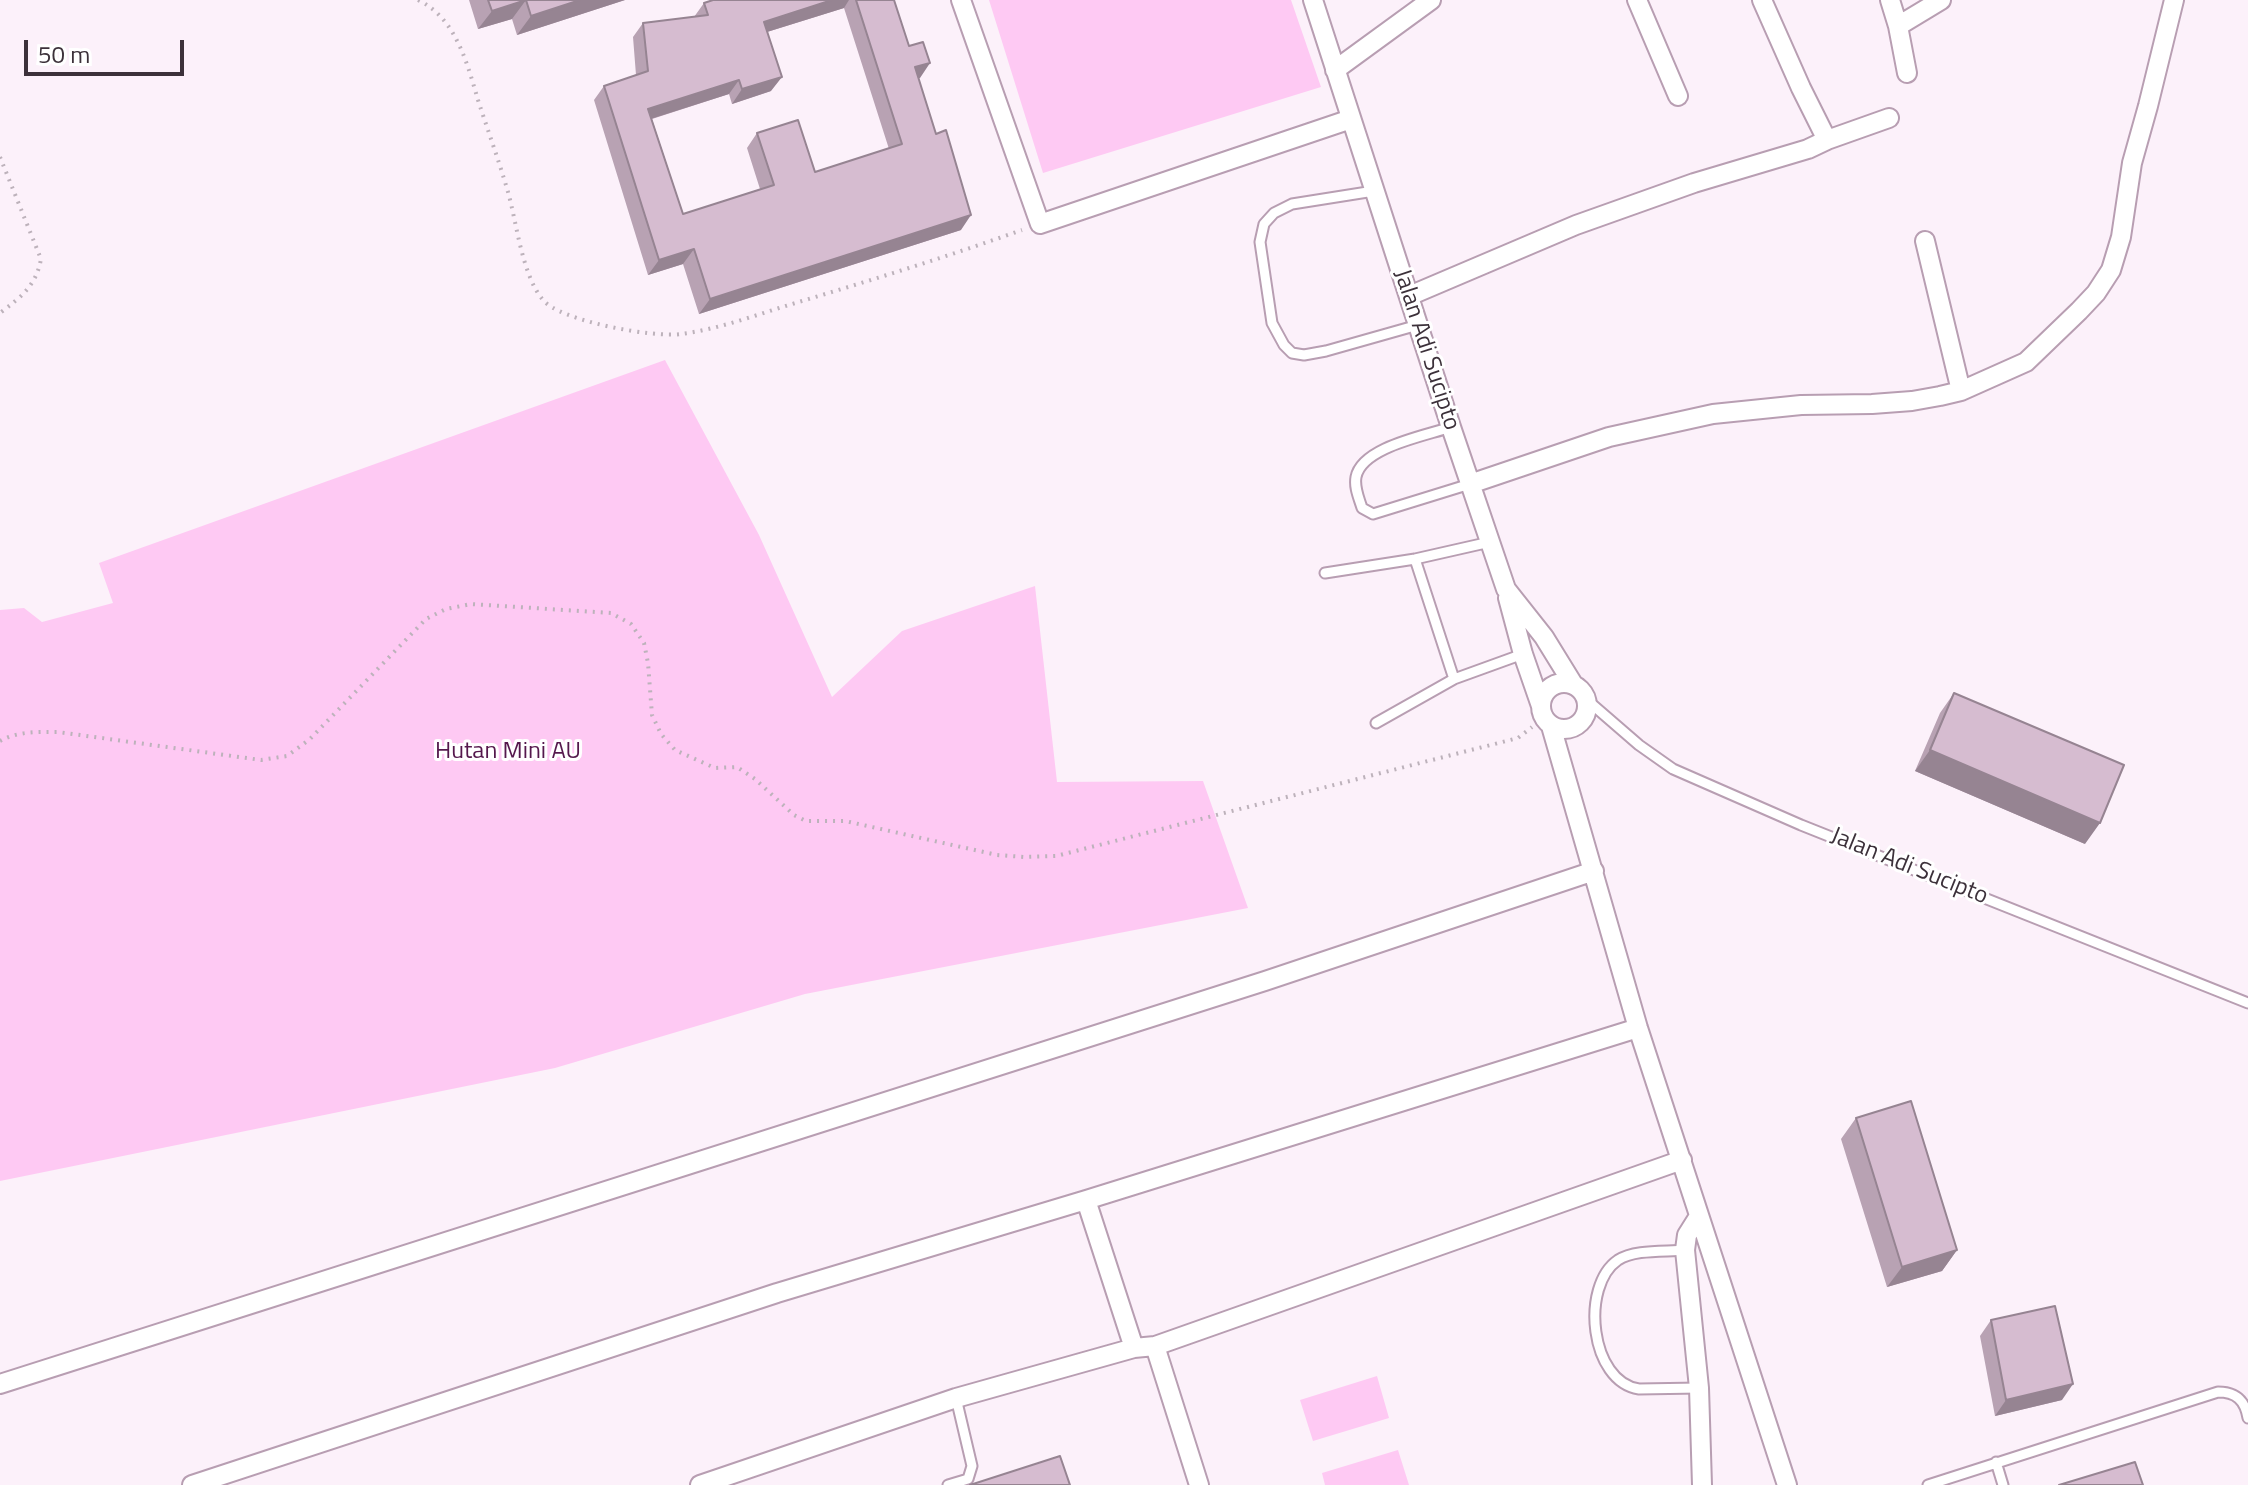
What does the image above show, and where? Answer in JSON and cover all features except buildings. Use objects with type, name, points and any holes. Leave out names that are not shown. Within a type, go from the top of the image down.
[{"type":"street","points":[[961,0],[1040,224],[1351,119]]},
{"type":"street","name":"Jalan Adi Sucipto","points":[[1313,0],[1506,589],[1544,637],[1573,684]]},
{"type":"street","points":[[1335,70],[1431,0]]},
{"type":"street","points":[[1637,0],[1678,96]]},
{"type":"street","points":[[1762,0],[1827,140]]},
{"type":"street","points":[[1890,0],[1907,73]]},
{"type":"street","points":[[1898,26],[1941,0]]},
{"type":"street","points":[[1470,484],[1609,437],[1713,414],[1801,405],[1912,401],[1961,391],[2026,362],[2096,293],[2111,270],[2121,237],[2132,163],[2174,0]]},
{"type":"street","points":[[1409,296],[1576,225],[1694,183],[1808,149],[1889,118]]},
{"type":"street","points":[[1925,241],[1961,391]]},
{"type":"street","points":[[1506,589],[1523,654],[1594,871],[1638,1028],[1787,1485]]},
{"type":"street","points":[[1558,683],[1573,684],[1587,700],[1581,723],[1567,730],[1545,716],[1546,692],[1558,683]]},
{"type":"street","points":[[0,1384],[1265,981],[1594,871]]},
{"type":"street","points":[[192,1485],[777,1293],[1638,1028]]},
{"type":"street","points":[[700,1485],[956,1398],[1134,1348],[1155,1346],[1682,1160]]},
{"type":"street","points":[[1086,1200],[1134,1348]]},
{"type":"street","points":[[1699,1216],[1687,1235],[1685,1250],[1699,1388],[1702,1485]]},
{"type":"street","points":[[1155,1346],[1199,1485]]},
{"type":"lane","points":[[1374,191],[1292,204],[1274,213],[1264,224],[1260,242],[1272,323],[1284,345],[1292,353],[1304,355],[1418,325]]},
{"type":"lane","points":[[1451,427],[1389,447],[1366,459],[1359,468],[1355,488],[1362,508],[1373,514],[1470,484]]},
{"type":"lane","points":[[1325,573],[1415,559],[1490,542]]},
{"type":"lane","points":[[1415,559],[1454,679]]},
{"type":"lane","points":[[1376,723],[1454,679],[1523,654]]},
{"type":"lane","name":"Jalan Adi Sucipto","points":[[1587,700],[1639,745],[1673,769],[1801,825],[2248,1003]]},
{"type":"lane","points":[[1685,1250],[1621,1258],[1606,1270],[1597,1296],[1595,1327],[1600,1352],[1621,1383],[1639,1389],[1699,1388]]},
{"type":"lane","points":[[1928,1485],[2218,1392],[2230,1392],[2240,1398],[2248,1410]]},
{"type":"lane","points":[[948,1485],[968,1479],[972,1466],[956,1398]]},
{"type":"lane","points":[[1996,1462],[2003,1485]]},
{"type":"path","points":[[418,0],[442,17],[463,53],[507,190],[530,277],[544,302],[570,317],[646,334],[681,334],[733,322],[838,290],[1040,224]]},
{"type":"path","points":[[0,157],[41,259],[38,275],[22,297],[0,313]]},
{"type":"path","points":[[0,741],[30,731],[58,732],[261,760],[287,756],[310,739],[426,619],[446,609],[471,604],[611,613],[631,624],[644,643],[652,715],[661,734],[675,750],[715,768],[737,767],[755,779],[794,815],[806,821],[845,821],[997,855],[1024,857],[1056,856],[1518,738],[1545,716]]},
{"type":"green space","points":[[989,0],[1291,0],[1321,87],[1043,173]]},
{"type":"green space","name":"Hutan Mini AU","points":[[665,360],[759,535],[832,697],[902,631],[1035,586],[1057,782],[1203,781],[1248,908],[805,994],[555,1068],[0,1181],[0,610],[24,608],[42,622],[113,603],[99,563]]},
{"type":"green space","points":[[1377,1376],[1389,1418],[1313,1441],[1300,1400]]},
{"type":"green space","points":[[1398,1450],[1409,1485],[1325,1485],[1322,1473]]}]
